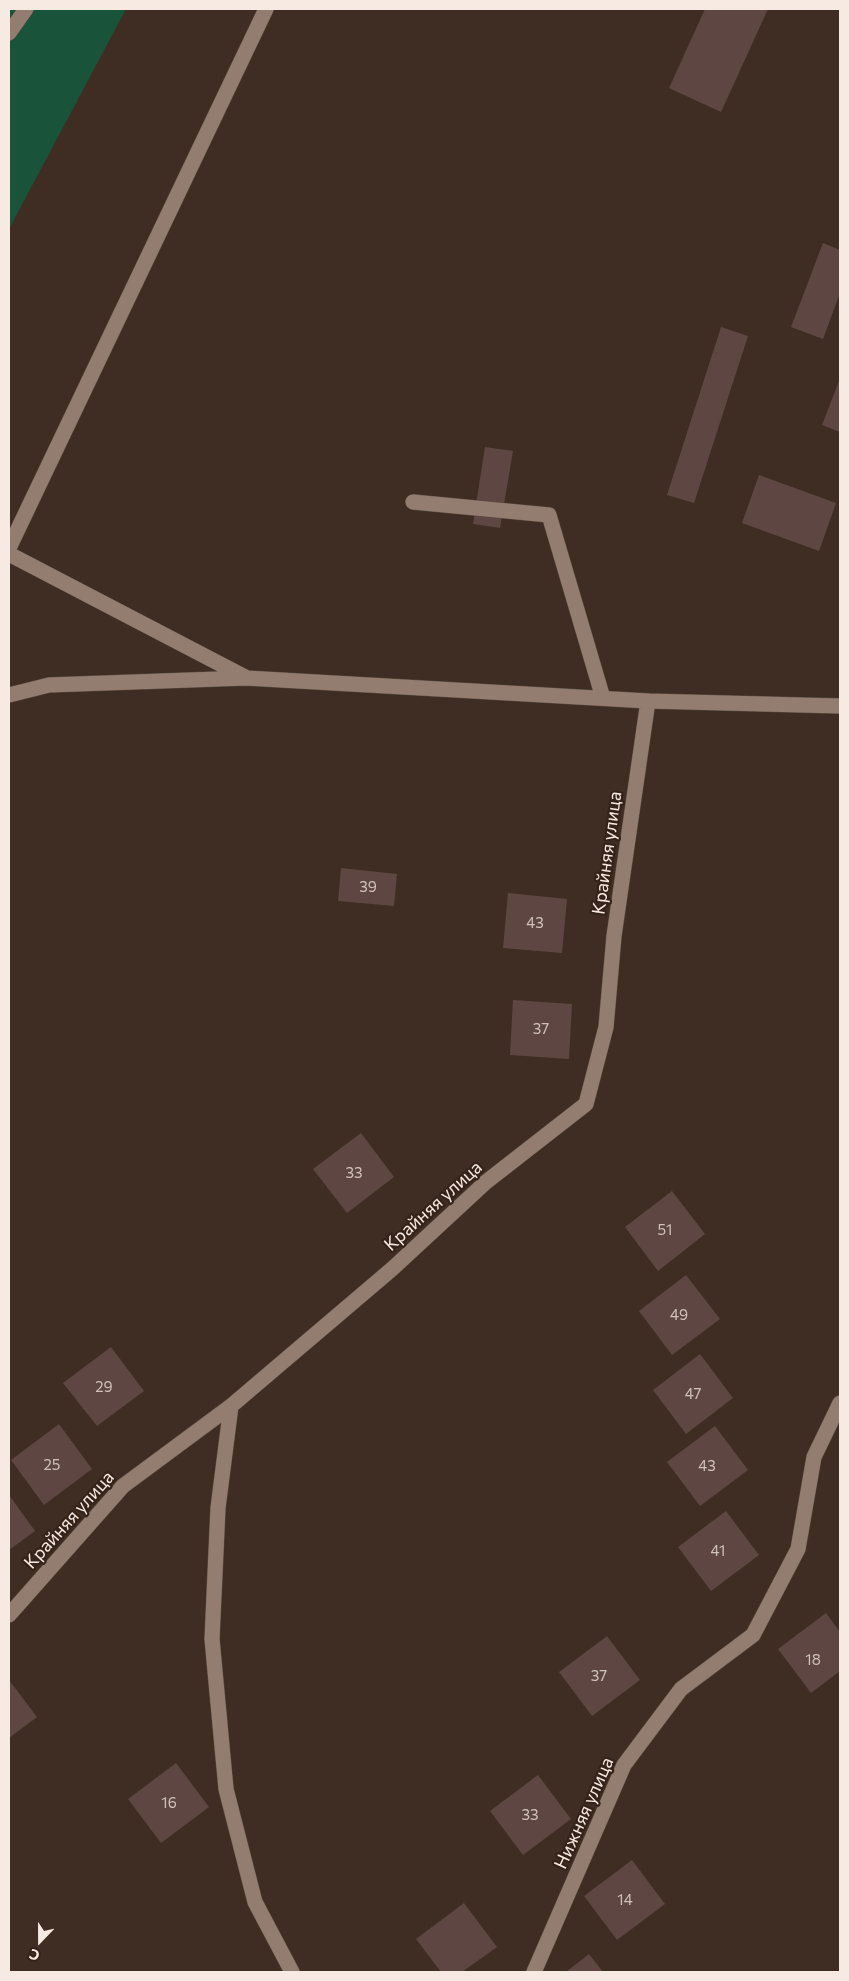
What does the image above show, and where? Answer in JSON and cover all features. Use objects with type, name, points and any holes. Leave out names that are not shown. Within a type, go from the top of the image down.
[{"type":"street","points":[[9,33],[26,9]]},
{"type":"street","points":[[9,548],[266,9]]},
{"type":"street","points":[[413,502],[549,515],[603,698]]},
{"type":"street","points":[[9,554],[246,678]]},
{"type":"street","points":[[9,695],[49,685],[246,678],[648,701],[840,706]]},
{"type":"street","name":"Крайняя улица","points":[[9,1615],[124,1486],[231,1406],[392,1269],[486,1182],[586,1104],[606,1026],[614,936],[648,701]]},
{"type":"street","name":"Нижняя улица","points":[[534,1972],[624,1765],[682,1688],[753,1635],[798,1549],[814,1457],[840,1403]]},
{"type":"street","points":[[231,1406],[218,1508],[212,1639],[226,1789],[254,1902],[292,1972]]},
{"type":"green space","points":[[9,9],[126,9],[9,229]]},
{"type":"building","points":[[705,9],[768,9],[721,112],[669,88]]},
{"type":"building","points":[[823,243],[840,250],[840,293],[823,339],[791,327]]},
{"type":"building","points":[[721,327],[748,336],[694,503],[667,495]]},
{"type":"building","points":[[840,381],[840,432],[822,425]]},
{"type":"building","points":[[485,447],[513,451],[500,528],[473,524]]},
{"type":"building","points":[[759,475],[836,503],[819,551],[742,523]]},
{"type":"building","points":[[341,868],[397,874],[394,906],[338,901]]},
{"type":"building","points":[[508,893],[567,899],[562,953],[503,948]]},
{"type":"building","points":[[513,1000],[572,1004],[569,1059],[510,1055]]},
{"type":"building","points":[[361,1133],[394,1177],[347,1213],[313,1169]]},
{"type":"building","points":[[672,1191],[705,1234],[658,1271],[625,1227]]},
{"type":"building","points":[[686,1275],[720,1319],[672,1355],[639,1311]]},
{"type":"building","points":[[111,1347],[144,1391],[97,1426],[63,1383]]},
{"type":"building","points":[[700,1354],[733,1398],[686,1434],[653,1390]]},
{"type":"building","points":[[59,1424],[92,1469],[44,1505],[11,1460]]},
{"type":"building","points":[[715,1426],[748,1470],[700,1506],[667,1462]]},
{"type":"building","points":[[9,1495],[35,1531],[9,1550]]},
{"type":"building","points":[[726,1511],[759,1555],[711,1591],[678,1547]]},
{"type":"building","points":[[826,1613],[840,1632],[840,1671],[811,1693],[778,1649]]},
{"type":"building","points":[[607,1636],[640,1680],[592,1716],[559,1672]]},
{"type":"building","points":[[9,1680],[37,1717],[9,1738]]},
{"type":"building","points":[[176,1763],[209,1807],[161,1843],[128,1799]]},
{"type":"building","points":[[538,1775],[571,1819],[523,1855],[490,1811]]},
{"type":"building","points":[[632,1860],[665,1904],[617,1940],[584,1896]]},
{"type":"building","points":[[464,1903],[497,1947],[462,1972],[441,1972],[416,1939]]},
{"type":"building","points":[[589,1954],[603,1972],[566,1972]]}]
